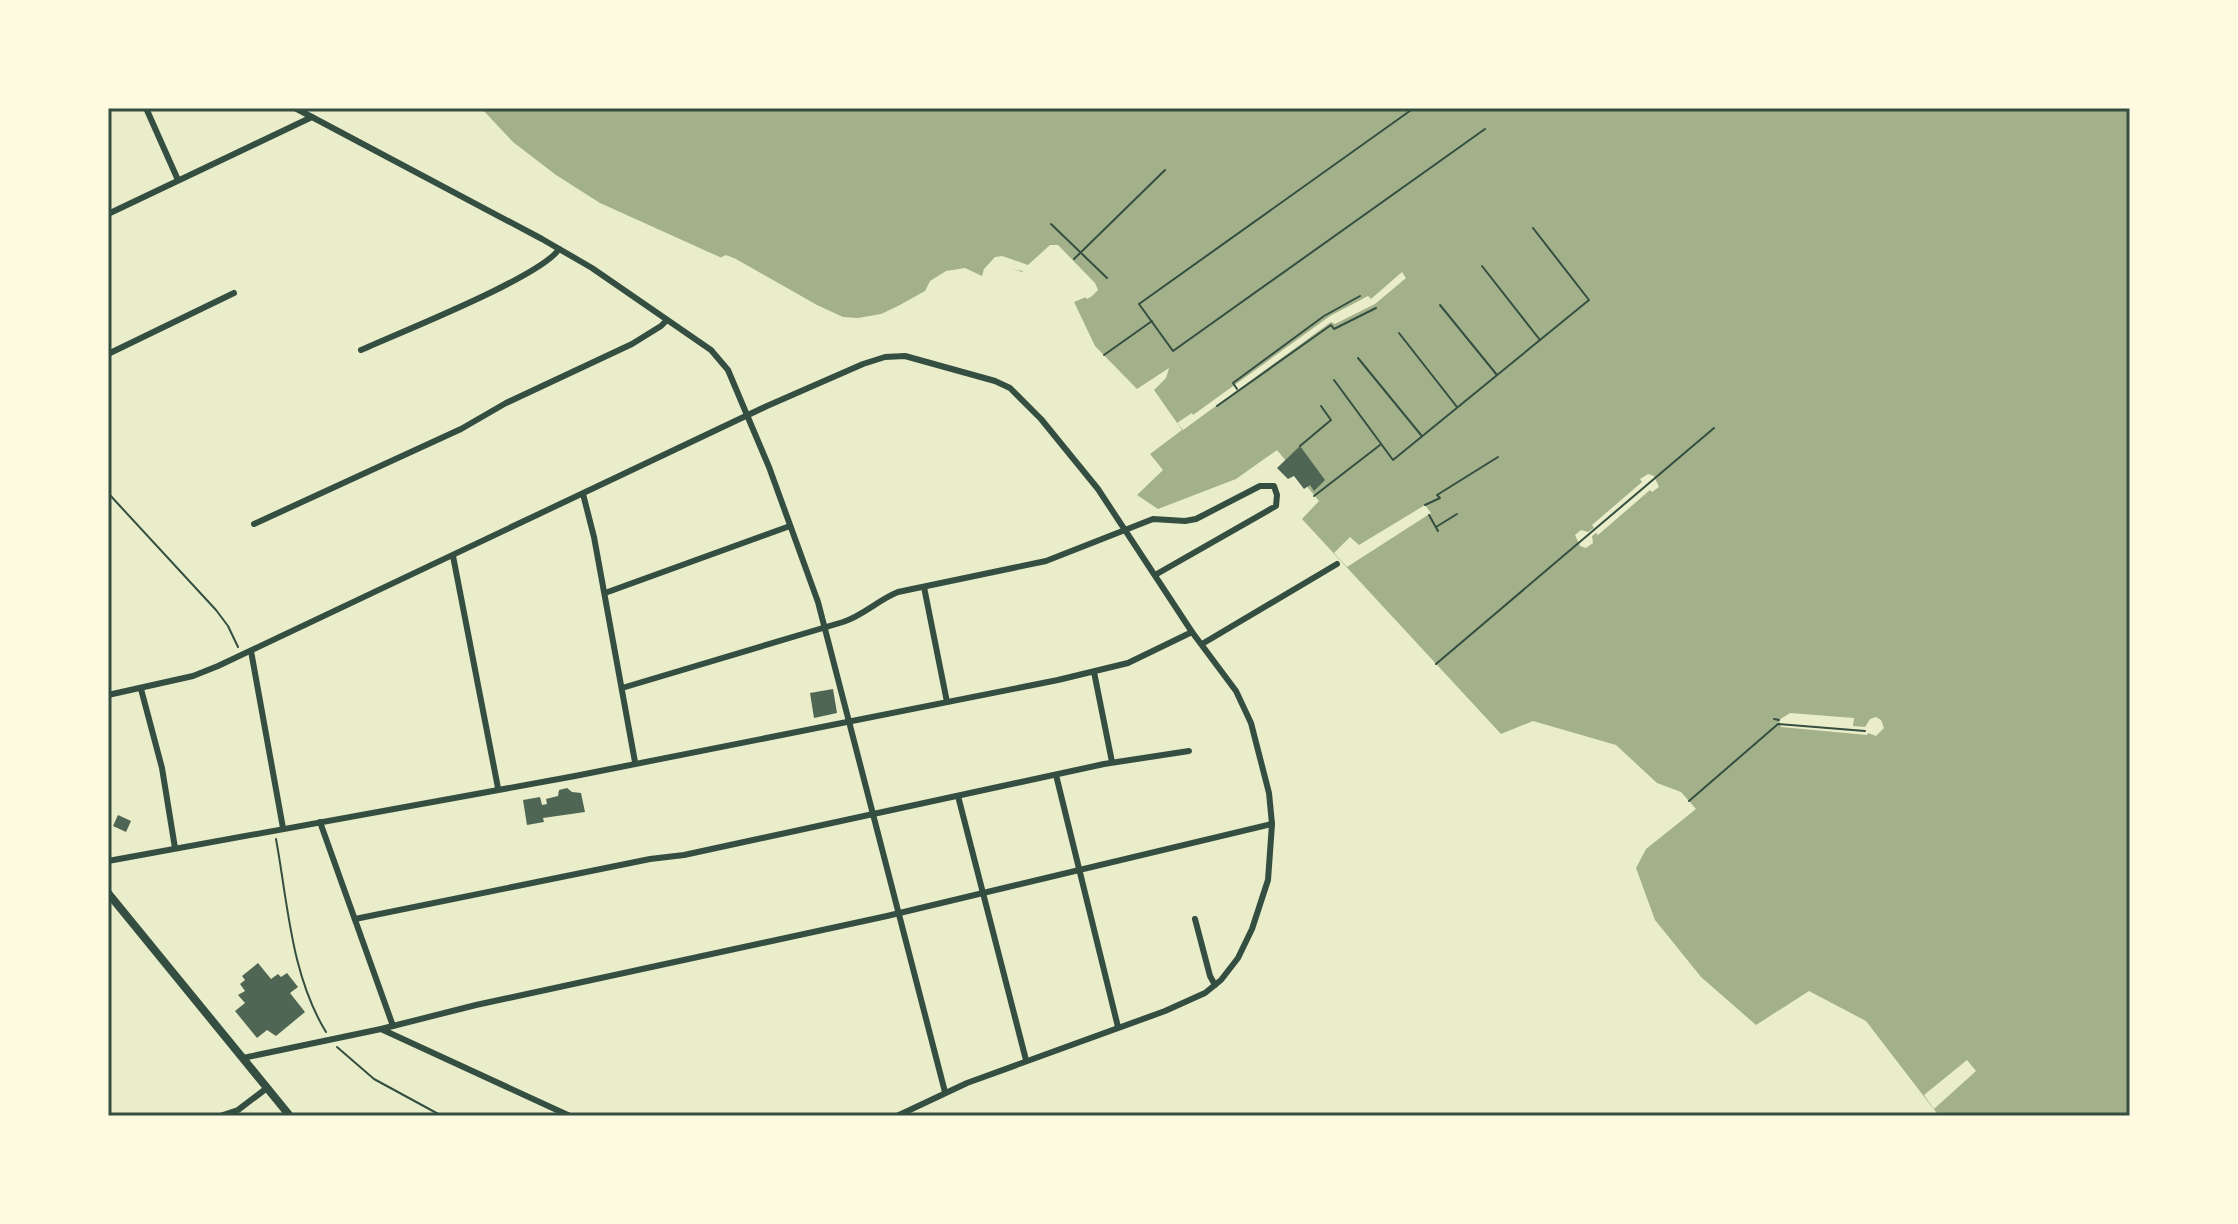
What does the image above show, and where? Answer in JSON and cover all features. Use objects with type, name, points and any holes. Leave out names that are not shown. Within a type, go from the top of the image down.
[{"type":"main road","points":[[108,895],[290,1116]]},
{"type":"street","points":[[146,108],[178,180]]},
{"type":"street","points":[[295,108],[559,249],[719,358],[734,380],[810,578],[945,1092]]},
{"type":"street","points":[[108,214],[312,117]]},
{"type":"street","points":[[361,350],[519,277],[554,257],[559,249]]},
{"type":"street","points":[[108,354],[234,293]]},
{"type":"street","points":[[254,524],[461,429],[506,403],[632,344],[667,320]]},
{"type":"street","points":[[108,695],[193,676],[251,651],[749,415],[843,372],[885,357],[905,356],[1010,388],[1074,458],[1127,531],[1192,632],[1236,691],[1251,723],[1264,770],[1272,824],[1269,870],[1259,911],[1238,958],[1215,985],[1184,1004],[1026,1060],[945,1092],[897,1116]]},
{"type":"street","points":[[622,688],[825,629],[865,613],[879,601],[898,592],[1046,561],[1153,519],[1196,519],[1260,486],[1274,486],[1276,506],[1155,575]]},
{"type":"street","points":[[583,494],[605,593],[635,762]]},
{"type":"street","points":[[605,593],[790,526]]},
{"type":"street","points":[[453,556],[498,788]]},
{"type":"street","points":[[1202,644],[1337,564]]},
{"type":"street","points":[[924,587],[947,702]]},
{"type":"street","points":[[108,861],[575,776],[1094,672],[1128,663],[1192,632]]},
{"type":"street","points":[[251,651],[283,828]]},
{"type":"street","points":[[1094,672],[1112,762]]},
{"type":"street","points":[[141,689],[162,768],[175,848]]},
{"type":"street","points":[[355,919],[650,859],[684,855],[1112,762],[1189,751]]},
{"type":"street","points":[[1056,775],[1118,1027]]},
{"type":"street","points":[[958,796],[1026,1060]]},
{"type":"street","points":[[320,822],[393,1026]]},
{"type":"street","points":[[243,1058],[898,914],[1272,824]]},
{"type":"street","points":[[1195,919],[1215,985]]},
{"type":"street","points":[[381,1029],[570,1116]]},
{"type":"street","points":[[220,1116],[238,1110],[267,1088]]},
{"type":"path","points":[[1414,108],[1139,304],[1173,351],[1485,129]]},
{"type":"path","points":[[1074,259],[1165,170]]},
{"type":"path","points":[[1051,224],[1107,278]]},
{"type":"path","points":[[1334,380],[1393,460],[1589,300],[1533,228]]},
{"type":"path","points":[[1482,266],[1540,340]]},
{"type":"path","points":[[1239,391],[1233,383],[1324,316],[1360,296]]},
{"type":"path","points":[[1440,305],[1497,375]]},
{"type":"path","points":[[1217,406],[1331,325],[1334,329],[1376,308]]},
{"type":"path","points":[[1104,355],[1152,321]]},
{"type":"path","points":[[1399,333],[1457,407]]},
{"type":"path","points":[[1358,358],[1422,436]]},
{"type":"path","points":[[1300,446],[1331,420],[1321,406]]},
{"type":"path","points":[[1436,664],[1714,428]]},
{"type":"path","points":[[1314,496],[1382,444]]},
{"type":"path","points":[[1425,505],[1498,457]]},
{"type":"path","points":[[108,493],[216,610],[228,626],[239,651]]},
{"type":"path","points":[[1429,515],[1437,529],[1457,514]]},
{"type":"path","points":[[1689,801],[1773,725],[1865,731]]},
{"type":"path","points":[[277,841],[301,980],[324,1029]]},
{"type":"path","points":[[344,1054],[381,1084],[442,1116]]},
{"type":"shaded area","points":[[481,108],[2130,108],[2130,1116],[1939,1116],[1866,1021],[1809,991],[1756,1025],[1701,977],[1655,920],[1636,868],[1646,849],[1696,809],[1681,792],[1657,783],[1616,745],[1533,721],[1501,734],[1302,519],[1319,501],[1277,450],[1236,479],[1158,509],[1137,495],[1163,470],[1150,454],[1182,430],[1154,390],[1166,378],[1169,368],[1137,389],[1095,346],[1074,302],[1093,291],[1054,250],[1022,272],[1003,266],[994,267],[987,277],[955,276],[876,319],[844,321],[775,282],[600,203],[513,142]]},
{"type":"pier","points":[[1050,245],[1058,245],[1095,283],[1098,290],[1092,296],[1087,299],[1084,296],[1089,290],[1059,256],[1053,255],[1028,272],[1001,267],[995,269],[989,279],[977,285],[957,279],[876,323],[853,326],[842,325],[748,272],[716,260],[726,255],[736,259],[817,305],[843,317],[858,318],[881,314],[898,306],[925,291],[930,281],[946,271],[965,268],[982,276],[995,257],[1002,256],[1028,265]]},
{"type":"pier","points":[[1402,272],[1406,278],[1375,304],[1335,324],[1331,322],[1183,430],[1177,423],[1193,415],[1330,316],[1368,296],[1371,299]]},
{"type":"pier","points":[[1648,474],[1654,476],[1659,487],[1652,492],[1650,490],[1598,535],[1592,536],[1593,543],[1586,548],[1580,546],[1575,535],[1581,530],[1588,532],[1594,528],[1592,525]]},
{"type":"pier","points":[[1425,505],[1431,513],[1347,567],[1334,553],[1350,537],[1359,545]]},
{"type":"pier","points":[[1790,713],[1854,718],[1853,726],[1865,727],[1870,719],[1876,717],[1884,728],[1876,736],[1781,727],[1779,720]]},
{"type":"pier","points":[[1967,1060],[1976,1071],[1934,1109],[1924,1095]]},
{"type":"building","points":[[1300,446],[1325,480],[1314,491],[1310,485],[1304,489],[1294,476],[1288,479],[1277,468]]},
{"type":"building","points":[[833,689],[837,713],[814,718],[810,693]]},
{"type":"building","points":[[567,788],[581,793],[585,812],[543,818],[544,822],[527,825],[523,800],[540,797],[542,805],[547,804],[546,799],[558,796],[559,790]]},
{"type":"building","points":[[118,815],[131,821],[126,832],[113,826]]},
{"type":"building","points":[[258,963],[271,979],[287,973],[298,987],[290,993],[305,1012],[276,1036],[267,1030],[257,1038],[235,1011],[245,1003],[238,995],[245,991],[240,984],[245,980],[242,976]]}]
